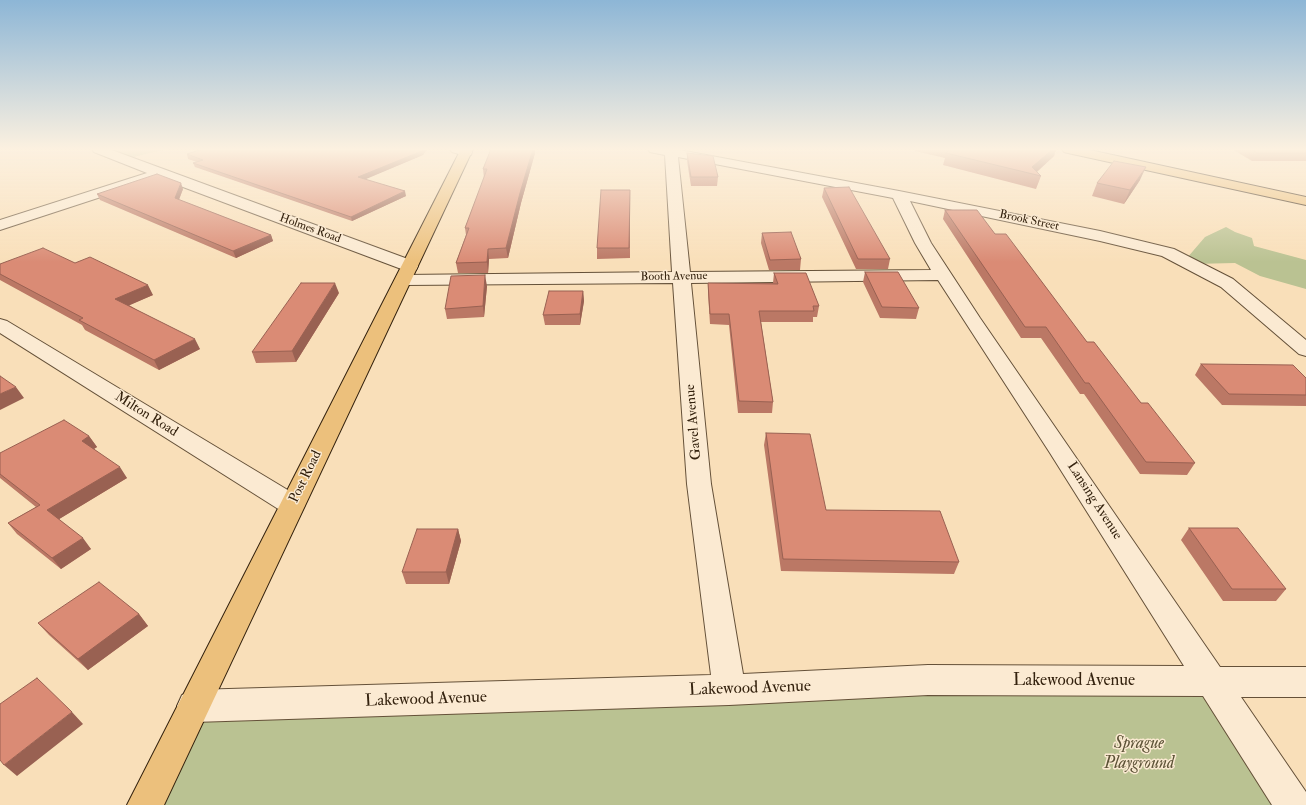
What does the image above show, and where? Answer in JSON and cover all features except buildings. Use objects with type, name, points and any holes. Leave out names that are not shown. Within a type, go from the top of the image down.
[{"type":"main road","name":"Post Road","points":[[145,805],[382,321],[407,273],[446,187]]},
{"type":"main road","points":[[1240,187],[1306,201]]},
{"type":"street","points":[[0,225],[118,187]]},
{"type":"street","name":"Holmes Road","points":[[194,187],[407,273]]},
{"type":"street","name":"Gavel Avenue","points":[[674,187],[699,484],[729,690]]},
{"type":"street","name":"Brook Street","points":[[854,187],[1100,236],[1168,252],[1227,283],[1306,350]]},
{"type":"street","name":"Lansing Avenue","points":[[899,195],[923,243],[971,319],[1058,447],[1293,805]]},
{"type":"street","name":"Booth Avenue","points":[[407,273],[682,277],[943,275]]},
{"type":"street","name":"Milton Road","points":[[0,325],[292,505]]},
{"type":"street","name":"Lakewood Avenue","points":[[194,706],[729,690],[928,680],[1306,682]]},
{"type":"green space","points":[[1226,227],[1252,238],[1254,246],[1306,260],[1306,289],[1260,276],[1235,263],[1193,264],[1187,258],[1205,237]]},
{"type":"green space","name":"Sprague Playground","points":[[1211,680],[1283,805],[143,805],[188,714]]}]
